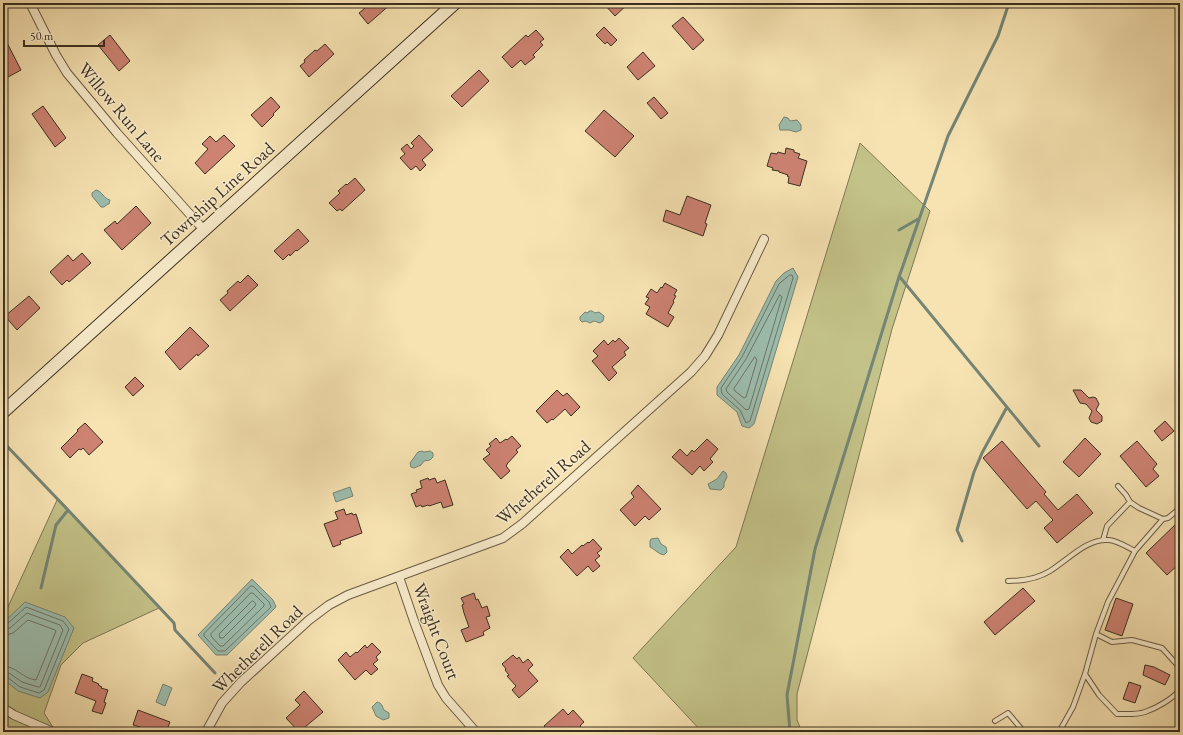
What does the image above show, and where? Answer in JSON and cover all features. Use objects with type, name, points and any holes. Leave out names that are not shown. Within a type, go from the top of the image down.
[{"type":"street","name":"Willow Run Lane","points":[[30,3],[66,73],[117,133],[204,230]]},
{"type":"street","name":"Township Line Road","points":[[3,412],[455,3]]},
{"type":"street","name":"Whetherell Road","points":[[206,732],[222,703],[241,682],[309,620],[329,605],[348,595],[503,538],[516,529],[691,372],[705,356],[718,335],[764,239]]},
{"type":"street","name":"Wraight Court","points":[[399,577],[438,685],[446,698],[476,732]]},
{"type":"street","points":[[3,708],[21,718],[53,732]]},
{"type":"lane","points":[[1118,486],[1130,502],[1139,508],[1163,519]]},
{"type":"lane","points":[[1103,540],[1107,526],[1130,502]]},
{"type":"lane","points":[[1059,732],[1073,706],[1108,602],[1135,551],[1163,519],[1168,518],[1180,508]]},
{"type":"lane","points":[[1008,581],[1023,581],[1037,577],[1049,571],[1090,544],[1103,540],[1117,542],[1135,551]]},
{"type":"lane","points":[[1096,634],[1112,642],[1132,640],[1162,648],[1180,668]]},
{"type":"lane","points":[[1085,674],[1099,695],[1117,714],[1145,712],[1176,695],[1180,690]]},
{"type":"lane","points":[[995,721],[1008,713],[1024,732]]},
{"type":"shaded area","points":[[860,143],[930,211],[892,329],[797,694],[797,720],[802,732],[702,732],[633,658],[736,547]]},
{"type":"shaded area","points":[[58,498],[159,608],[83,643],[61,665],[44,713],[56,732],[3,732],[3,611],[7,609]]},
{"type":"water","points":[[784,117],[788,118],[790,121],[797,120],[801,125],[801,130],[796,132],[780,130],[779,125]]},
{"type":"water","points":[[96,190],[110,200],[109,204],[101,207],[92,196],[92,193]]},
{"type":"water","points":[[793,268],[798,277],[754,424],[749,428],[742,426],[737,412],[717,395],[717,387],[739,355],[776,281],[784,273]]},
{"type":"water","points":[[589,311],[595,313],[599,312],[604,316],[603,321],[600,323],[594,321],[590,323],[586,321],[582,322],[580,317],[585,312],[588,313]]},
{"type":"water","points":[[430,451],[433,453],[433,457],[430,460],[424,461],[421,465],[414,468],[411,467],[410,463],[418,452]]},
{"type":"water","points":[[723,471],[726,473],[727,477],[724,487],[721,490],[710,489],[708,484],[717,479]]},
{"type":"water","points":[[350,487],[353,496],[336,502],[333,493]]},
{"type":"water","points":[[658,538],[661,544],[666,547],[667,552],[664,555],[650,547],[651,539]]},
{"type":"water","points":[[252,579],[273,600],[276,607],[227,655],[216,655],[198,635]]},
{"type":"water","points":[[25,602],[65,617],[74,628],[48,692],[40,698],[18,691],[3,679],[3,623]]},
{"type":"water","points":[[163,684],[172,688],[165,706],[156,702]]},
{"type":"water","points":[[379,702],[384,710],[389,713],[389,718],[383,720],[376,716],[372,707]]},
{"type":"building","points":[[371,3],[392,3],[368,24],[359,13]]},
{"type":"building","points":[[603,3],[629,3],[615,16]]},
{"type":"building","points":[[683,17],[704,40],[693,50],[672,26]]},
{"type":"building","points":[[604,27],[617,40],[611,46],[607,42],[605,44],[596,35]]},
{"type":"building","points":[[536,30],[544,39],[540,42],[543,45],[533,55],[535,57],[525,65],[521,60],[512,68],[502,57],[526,35],[528,37]]},
{"type":"building","points":[[3,35],[21,70],[8,77],[3,67]]},
{"type":"building","points":[[110,35],[130,61],[119,71],[98,45]]},
{"type":"building","points":[[325,44],[334,54],[309,77],[300,66],[315,50],[317,51]]},
{"type":"building","points":[[643,52],[655,66],[638,80],[627,67]]},
{"type":"building","points":[[479,70],[489,81],[462,107],[451,96]]},
{"type":"building","points":[[271,97],[280,107],[262,127],[251,115]]},
{"type":"building","points":[[654,97],[668,113],[661,119],[647,103]]},
{"type":"building","points":[[43,106],[66,138],[55,147],[32,114]]},
{"type":"building","points":[[604,110],[634,136],[615,157],[585,131]]},
{"type":"building","points":[[224,135],[235,146],[205,174],[195,163],[208,149],[202,144],[210,136],[216,142]]},
{"type":"building","points":[[419,135],[433,150],[422,160],[426,165],[420,171],[416,166],[411,170],[400,158],[405,154],[401,149],[407,144],[411,149],[414,146],[411,143]]},
{"type":"building","points":[[786,148],[794,150],[794,152],[800,154],[798,158],[807,161],[800,186],[788,183],[788,175],[772,170],[773,168],[767,166],[771,153],[777,154],[778,152],[785,154]]},
{"type":"building","points":[[355,178],[365,190],[342,211],[340,209],[337,211],[329,203],[340,193],[338,191]]},
{"type":"building","points":[[687,196],[711,205],[705,223],[707,224],[703,236],[663,221],[666,210],[680,215]]},
{"type":"building","points":[[136,206],[151,223],[122,250],[104,230],[115,221],[117,224]]},
{"type":"building","points":[[298,229],[309,241],[290,256],[289,254],[283,260],[274,251]]},
{"type":"building","points":[[82,253],[91,263],[69,282],[67,280],[62,285],[50,272],[68,255],[73,261]]},
{"type":"building","points":[[248,275],[258,285],[230,311],[220,300],[238,281],[240,283]]},
{"type":"building","points":[[665,283],[677,290],[674,295],[676,296],[673,301],[674,302],[668,313],[674,317],[668,327],[646,314],[650,307],[645,304],[649,298],[646,297],[651,289],[657,293]]},
{"type":"building","points":[[29,296],[40,308],[17,330],[5,316]]},
{"type":"building","points":[[190,327],[209,346],[198,356],[197,354],[180,370],[165,352]]},
{"type":"building","points":[[619,338],[629,348],[624,352],[626,355],[612,367],[617,373],[609,381],[592,361],[598,356],[593,351],[604,340],[608,345],[613,340],[615,342]]},
{"type":"building","points":[[135,377],[144,386],[133,396],[125,387]]},
{"type":"building","points":[[557,390],[563,396],[567,393],[580,407],[571,416],[565,409],[553,420],[552,419],[547,423],[536,411]]},
{"type":"building","points":[[1073,390],[1081,390],[1089,398],[1096,398],[1099,404],[1096,410],[1102,416],[1102,421],[1097,424],[1091,422],[1089,418],[1092,411],[1086,404],[1080,403]]},
{"type":"building","points":[[1165,421],[1174,431],[1162,441],[1154,431]]},
{"type":"building","points":[[85,423],[103,442],[89,455],[83,448],[81,450],[79,449],[70,458],[61,448]]},
{"type":"building","points":[[512,436],[521,446],[516,450],[518,452],[506,466],[510,471],[501,479],[483,459],[490,454],[486,450],[491,446],[489,444],[496,438],[500,443]]},
{"type":"building","points":[[1085,438],[1101,454],[1079,477],[1063,462]]},
{"type":"building","points":[[707,439],[718,449],[710,459],[713,462],[704,471],[700,466],[692,475],[672,457],[680,449],[687,456],[692,450],[694,452]]},
{"type":"building","points":[[1002,441],[1046,492],[1044,494],[1058,510],[1077,494],[1093,513],[1057,543],[1044,528],[1053,520],[1036,501],[1027,509],[983,458]]},
{"type":"building","points":[[1137,441],[1157,464],[1153,469],[1159,476],[1146,487],[1120,456]]},
{"type":"building","points":[[428,478],[429,480],[435,478],[437,483],[445,480],[453,505],[443,508],[441,502],[429,506],[422,507],[421,505],[416,507],[411,494],[422,488],[420,481]]},
{"type":"building","points":[[638,485],[661,509],[649,520],[645,516],[635,526],[620,510],[634,497],[631,493]]},
{"type":"building","points":[[344,509],[346,515],[352,513],[353,515],[356,514],[362,533],[340,541],[341,544],[333,547],[324,524],[338,519],[335,512]]},
{"type":"building","points":[[1180,520],[1180,563],[1167,575],[1146,553]]},
{"type":"building","points":[[593,539],[602,549],[597,553],[600,556],[595,560],[600,566],[593,572],[588,566],[577,576],[560,557],[568,549],[572,554],[582,545],[583,546],[588,542],[589,543]]},
{"type":"building","points":[[1023,588],[1035,601],[995,635],[984,622]]},
{"type":"building","points":[[474,593],[476,600],[478,599],[482,608],[487,606],[490,616],[486,617],[490,628],[483,632],[484,635],[466,642],[461,630],[469,627],[462,605],[464,604],[461,598]]},
{"type":"building","points":[[1116,598],[1133,604],[1122,636],[1105,630]]},
{"type":"building","points":[[372,643],[381,652],[376,657],[378,660],[373,664],[378,669],[371,675],[366,670],[355,680],[338,660],[346,652],[350,657],[356,652],[357,653],[365,645],[367,648]]},
{"type":"building","points":[[513,655],[517,659],[519,657],[523,663],[528,659],[533,665],[528,670],[538,681],[519,698],[512,690],[516,686],[507,676],[509,675],[502,664]]},
{"type":"building","points":[[1145,665],[1154,667],[1170,675],[1165,685],[1143,675]]},
{"type":"building","points":[[82,674],[93,678],[92,681],[99,684],[98,685],[102,687],[101,688],[108,690],[104,702],[106,703],[102,714],[92,711],[96,701],[75,693]]},
{"type":"building","points":[[1129,682],[1141,686],[1135,703],[1123,699]]},
{"type":"building","points":[[304,691],[323,712],[299,732],[286,718],[300,705],[295,700]]},
{"type":"building","points":[[563,709],[568,715],[573,710],[584,722],[580,726],[586,732],[549,732],[544,726]]},
{"type":"building","points":[[138,710],[170,722],[166,732],[157,732],[133,725]]},
{"type":"waterway","points":[[790,732],[787,695],[815,549],[898,280],[948,136],[998,36],[1009,3]]},
{"type":"waterway","points":[[899,230],[918,219]]},
{"type":"waterway","points":[[899,276],[1039,446]]},
{"type":"waterway","points":[[962,541],[957,530],[974,472],[982,453],[1007,407]]},
{"type":"waterway","points":[[3,442],[68,510],[56,525],[41,588]]},
{"type":"waterway","points":[[68,510],[174,623],[175,630],[215,673]]}]
